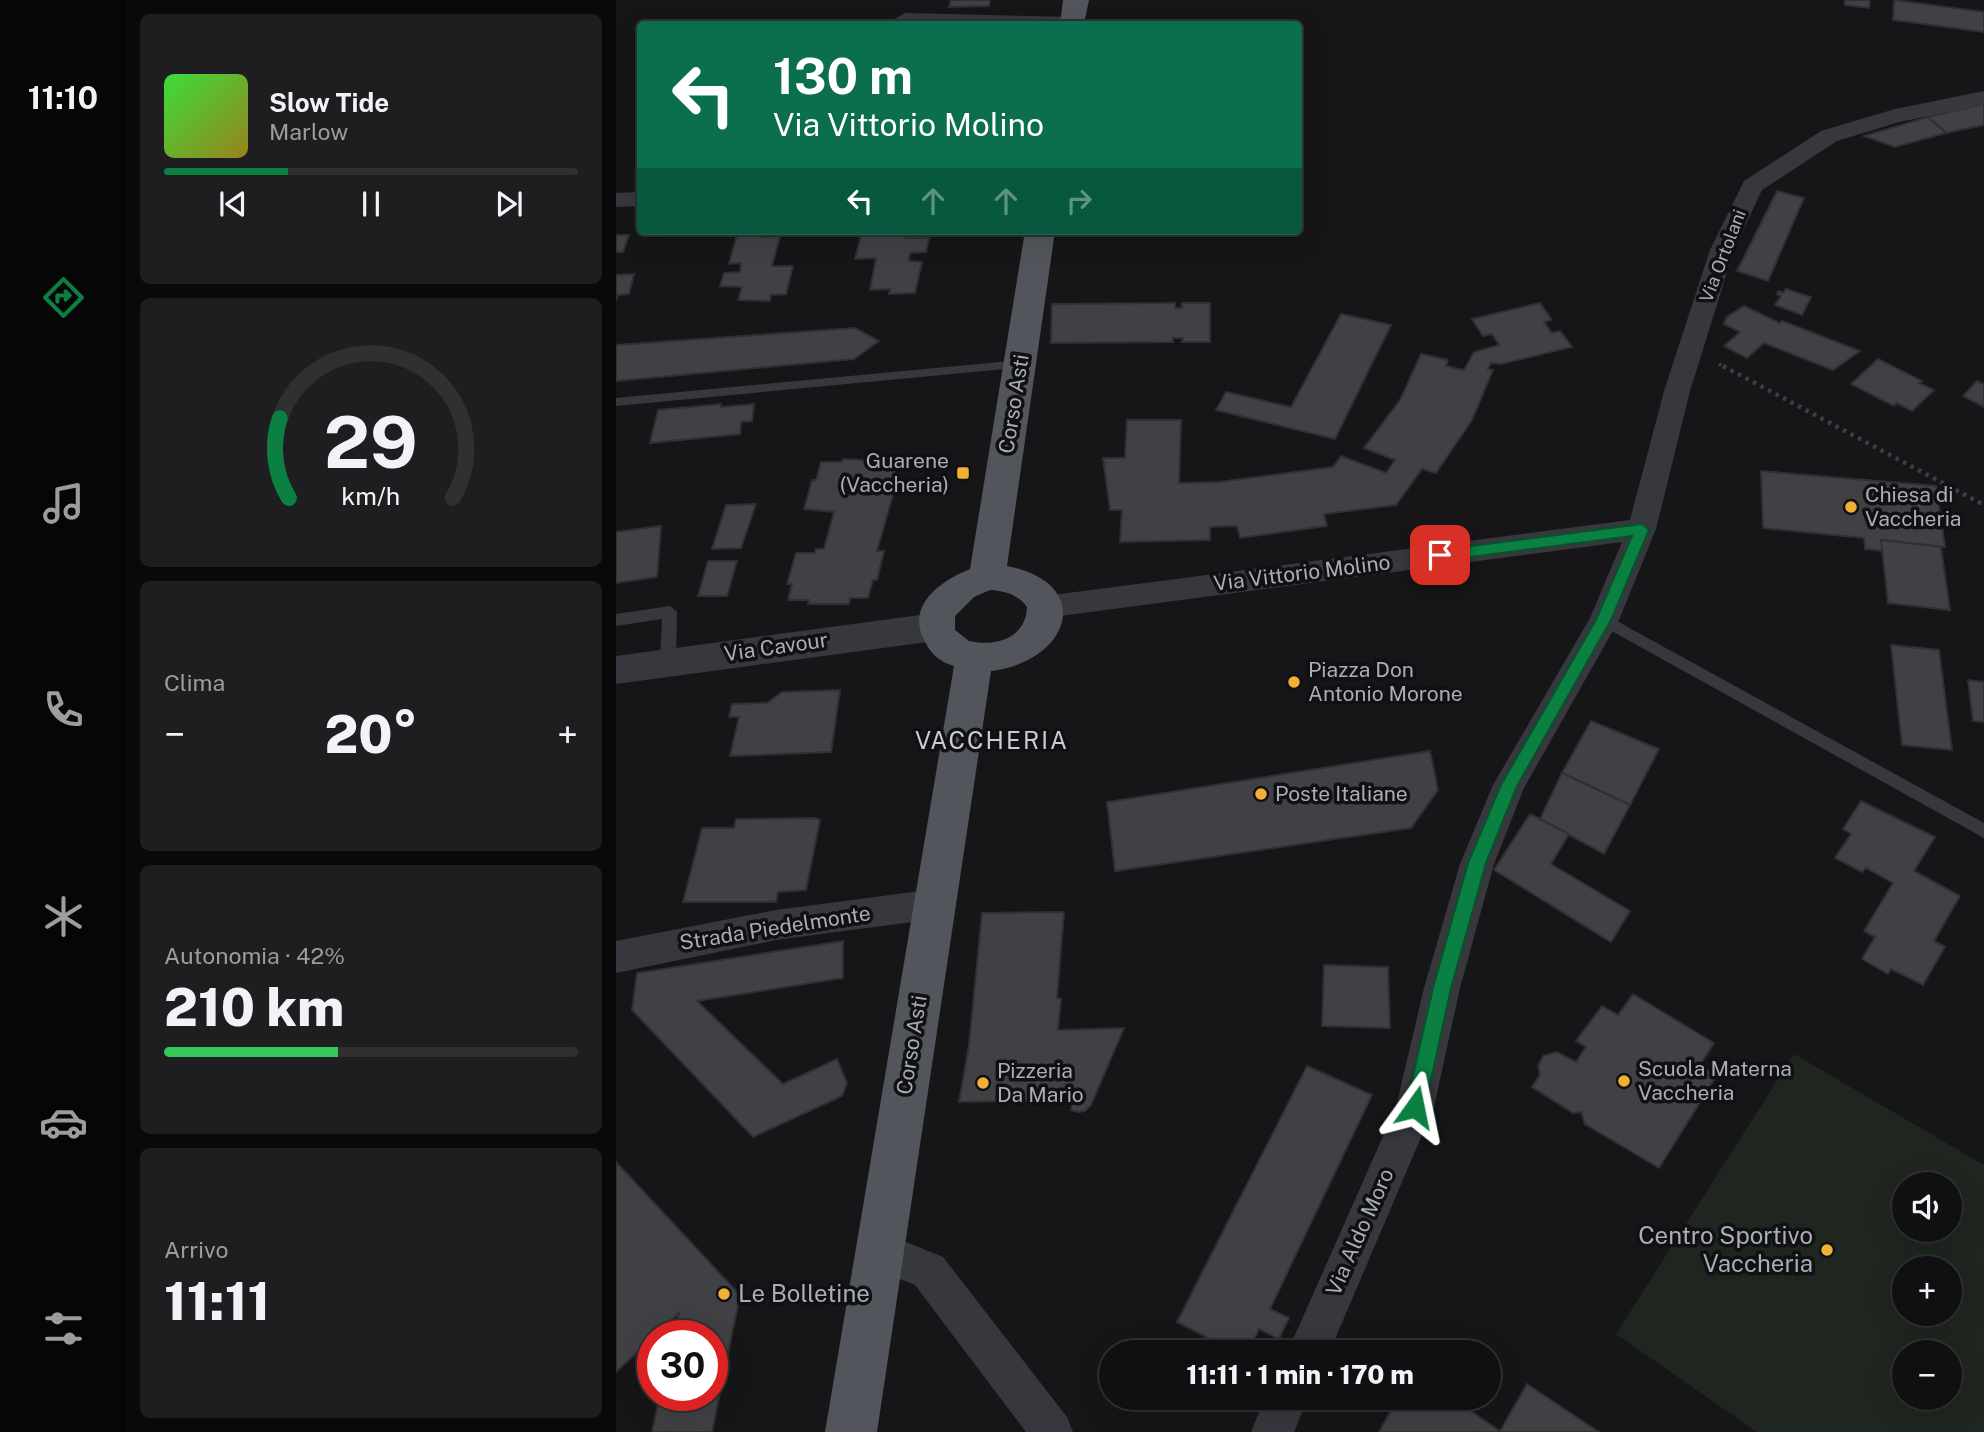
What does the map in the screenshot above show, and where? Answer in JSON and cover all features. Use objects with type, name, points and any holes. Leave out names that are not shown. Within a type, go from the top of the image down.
[{"type":"main road","name":"Corso Asti","points":[[987,577],[1039,235]]},
{"type":"main road","points":[[987,577],[1003,577],[1031,586],[1045,607],[1045,620],[1038,634],[1027,645],[1011,653],[974,658],[948,647],[935,627],[936,614],[954,590],[987,577]]},
{"type":"main road","name":"Corso Asti","points":[[851,1432],[974,658]]},
{"type":"street","points":[[905,19],[1073,16]]},
{"type":"street","name":"Via Ortolani","points":[[1642,530],[1690,349],[1721,250],[1752,186],[1784,162],[1829,136],[1895,117],[1984,98]]},
{"type":"street","points":[[616,200],[637,199]]},
{"type":"street","name":"Via Vittorio Molino","points":[[1045,607],[1642,530]]},
{"type":"street","name":"Via Aldo Moro","points":[[1314,1340],[1415,1107],[1442,988],[1477,863],[1510,785],[1604,620],[1642,530]]},
{"type":"street","name":"Via Cavour","points":[[616,670],[873,633],[935,627]]},
{"type":"street","name":"Strada Piedelmonte","points":[[616,957],[776,925],[934,904]]},
{"type":"street","points":[[879,1251],[929,1271],[1052,1432]]},
{"type":"street","points":[[1272,1432],[1282,1410]]},
{"type":"lane","points":[[616,402],[1020,364]]},
{"type":"lane","points":[[616,620],[670,612],[668,662]]},
{"type":"lane","points":[[1604,620],[1984,831]]},
{"type":"path","points":[[1690,349],[1984,505]]},
{"type":"shaded area","name":"Centro Sportivo Vaccheria","points":[[1794,1054],[1984,1165],[1984,1432],[1757,1432],[1616,1334]]},
{"type":"building","points":[[951,0],[990,0],[989,6],[949,7]]},
{"type":"building","points":[[1845,0],[1870,0],[1869,8],[1845,5]]},
{"type":"building","points":[[1894,0],[1984,12],[1984,32],[1893,20]]},
{"type":"building","points":[[1984,104],[1984,125],[1946,133],[1928,117]]},
{"type":"building","points":[[1928,117],[1946,133],[1895,147],[1864,136]]},
{"type":"building","points":[[1777,191],[1804,198],[1768,281],[1737,271]]},
{"type":"building","points":[[616,235],[629,235],[623,252],[616,252]]},
{"type":"building","points":[[737,235],[780,236],[772,266],[793,266],[786,294],[771,295],[770,301],[738,300],[742,287],[720,286],[724,273],[740,272],[741,263],[729,264]]},
{"type":"building","points":[[861,235],[929,238],[926,252],[910,253],[909,261],[922,262],[915,293],[889,294],[890,289],[870,290],[876,258],[855,259]]},
{"type":"building","points":[[634,274],[629,294],[618,295],[616,300],[616,275]]},
{"type":"building","points":[[1786,289],[1811,297],[1802,315],[1775,305],[1781,296],[1777,294],[1779,291],[1783,293]]},
{"type":"building","points":[[1175,303],[1175,308],[1182,308],[1182,303],[1210,303],[1210,342],[1182,342],[1183,338],[1173,338],[1173,342],[1051,343],[1052,304]]},
{"type":"building","points":[[1540,303],[1552,320],[1544,322],[1552,333],[1560,331],[1572,347],[1501,364],[1491,363],[1488,369],[1493,370],[1472,420],[1436,473],[1422,469],[1396,505],[1324,514],[1327,526],[1240,538],[1237,526],[1210,527],[1210,540],[1120,542],[1122,510],[1110,510],[1103,458],[1125,458],[1127,420],[1181,420],[1179,483],[1219,482],[1333,467],[1341,456],[1386,473],[1395,460],[1364,448],[1400,400],[1421,354],[1448,360],[1446,366],[1464,370],[1474,352],[1499,345],[1492,334],[1483,336],[1472,319]]},
{"type":"building","points":[[1744,306],[1780,323],[1782,321],[1860,351],[1833,370],[1764,343],[1747,358],[1724,346],[1740,332],[1724,324],[1727,317]]},
{"type":"building","points":[[1341,314],[1391,325],[1335,439],[1216,410],[1226,392],[1291,407]]},
{"type":"building","points":[[855,328],[879,341],[854,359],[616,381],[616,345]]},
{"type":"building","points":[[1878,359],[1934,390],[1912,411],[1897,403],[1894,406],[1851,384]]},
{"type":"building","points":[[1977,381],[1984,384],[1984,407],[1963,396]]},
{"type":"building","points":[[721,404],[721,407],[754,404],[752,421],[741,422],[740,434],[650,443],[658,410]]},
{"type":"building","points":[[843,459],[897,462],[893,477],[898,477],[877,551],[884,551],[877,580],[873,580],[868,598],[850,598],[849,604],[808,604],[809,600],[788,600],[792,584],[787,584],[796,553],[815,553],[816,549],[824,549],[834,512],[804,509],[812,480],[816,480],[821,462],[842,462]]},
{"type":"building","name":"Chiesa di Vaccheria","points":[[1761,471],[1936,486],[1945,547],[1881,540],[1883,551],[1865,549],[1864,538],[1763,528]]},
{"type":"building","points":[[756,504],[741,548],[712,549],[726,505]]},
{"type":"building","points":[[661,526],[657,577],[616,583],[616,532]]},
{"type":"building","points":[[1881,540],[1941,547],[1950,610],[1888,603]]},
{"type":"building","points":[[708,561],[737,561],[727,596],[698,596]]},
{"type":"building","points":[[1891,645],[1939,650],[1952,750],[1902,745]]},
{"type":"building","points":[[1968,680],[1984,682],[1984,722],[1973,721]]},
{"type":"building","points":[[840,690],[831,752],[730,756],[739,717],[729,717],[732,704],[767,703],[782,692]]},
{"type":"building","points":[[1591,721],[1659,749],[1630,805],[1562,773]]},
{"type":"building","points":[[1430,751],[1438,790],[1411,828],[1115,871],[1107,802]]},
{"type":"building","points":[[1562,773],[1630,805],[1604,854],[1540,819]]},
{"type":"building","points":[[1861,801],[1935,837],[1914,871],[1960,896],[1934,941],[1945,947],[1923,985],[1891,969],[1888,974],[1862,959],[1875,937],[1864,931],[1893,883],[1866,868],[1862,872],[1835,858],[1851,834],[1843,829]]},
{"type":"building","points":[[1530,814],[1569,834],[1551,864],[1630,911],[1611,942],[1494,870]]},
{"type":"building","points":[[736,819],[820,820],[806,890],[778,892],[776,902],[683,902],[702,828],[734,828]]},
{"type":"building","points":[[1064,912],[1057,998],[1061,999],[1058,1030],[1124,1028],[1091,1105],[1085,1111],[1078,1112],[1071,1110],[1072,1100],[959,1102],[969,1045],[982,913]]},
{"type":"building","points":[[843,941],[843,978],[697,1001],[783,1084],[837,1059],[847,1083],[842,1096],[753,1137],[632,1010],[637,973]]},
{"type":"building","points":[[1324,965],[1388,967],[1390,1028],[1322,1026]]},
{"type":"building","name":"Scuola Materna Vaccheria","points":[[1633,994],[1714,1043],[1700,1065],[1717,1075],[1659,1168],[1585,1124],[1581,1112],[1573,1113],[1532,1087],[1540,1075],[1538,1066],[1543,1056],[1557,1052],[1576,1062],[1586,1047],[1576,1041],[1602,1006],[1618,1015]]},
{"type":"building","points":[[1307,1066],[1372,1095],[1270,1309],[1289,1318],[1279,1339],[1259,1329],[1254,1340],[1212,1340],[1177,1322]]},
{"type":"building","points":[[616,1162],[740,1295],[728,1354],[728,1320],[677,1320],[679,1313],[672,1320],[637,1320],[637,1352],[616,1372]]},
{"type":"building","points":[[1527,1384],[1599,1432],[1379,1432],[1391,1410],[1469,1410],[1500,1431]]},
{"type":"building","points":[[657,1411],[716,1411],[712,1432],[652,1432]]},
{"type":"place","name":"Guarene (Vaccheria)","points":[[963,473]]},
{"type":"place","name":"Chiesa di Vaccheria","points":[[1851,507]]},
{"type":"place","name":"Piazza Don Antonio Morone","points":[[1294,682]]},
{"type":"place","name":"Poste Italiane","points":[[1261,794]]},
{"type":"place","name":"Scuola Materna Vaccheria","points":[[1624,1081]]},
{"type":"place","name":"Pizzeria Da Mario","points":[[983,1083]]},
{"type":"place","name":"Centro Sportivo Vaccheria","points":[[1827,1250]]},
{"type":"place","name":"Le Bolletine","points":[[724,1294]]},
{"type":"district","name":"VACCHERIA","points":[[992,741]]},
{"type":"route","points":[[1415,1107],[1442,988],[1477,863],[1510,785],[1604,620],[1642,530],[1440,555]]}]
